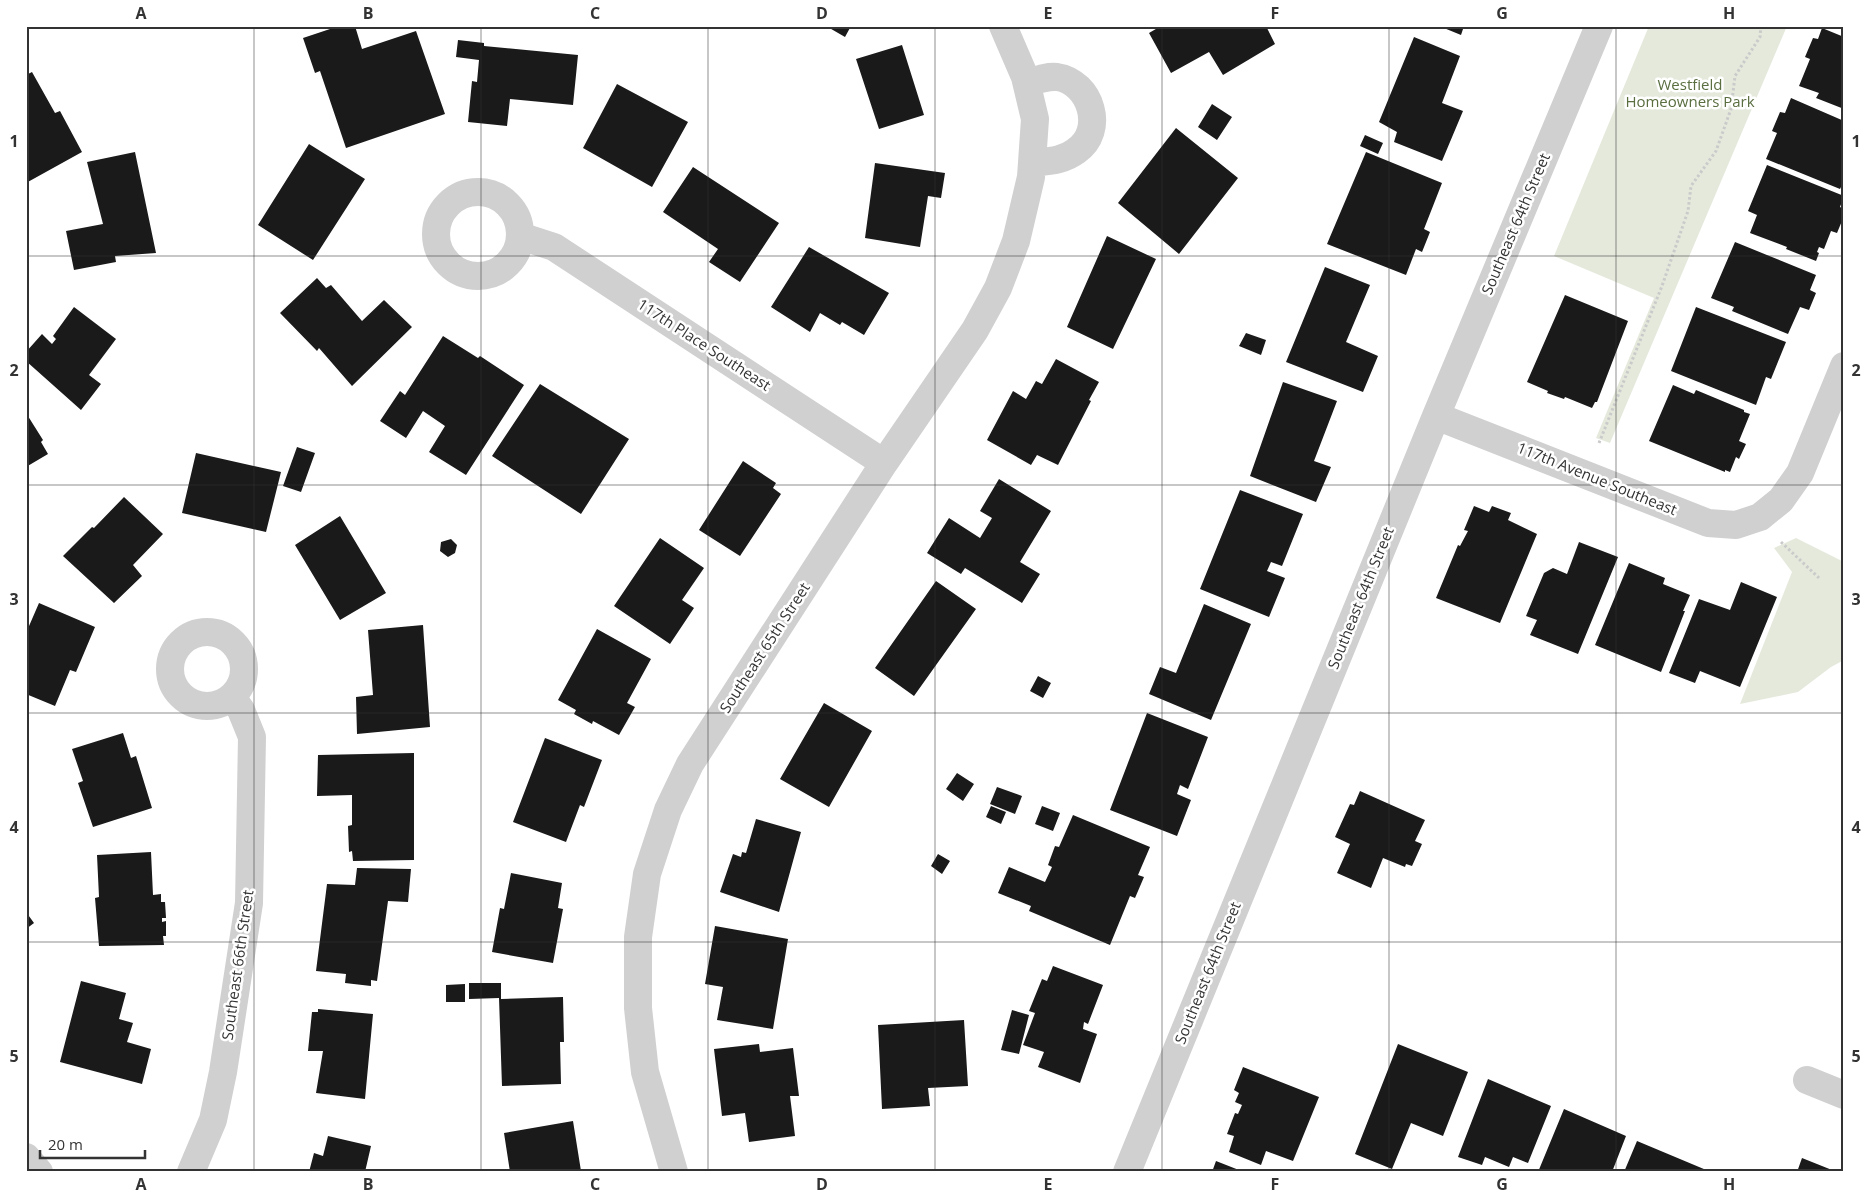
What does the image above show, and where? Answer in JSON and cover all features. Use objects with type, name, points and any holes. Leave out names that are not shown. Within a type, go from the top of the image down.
[{"type":"street","points":[[1002,26],[1027,83],[1043,77],[1064,79],[1082,90],[1090,102],[1093,116],[1092,129],[1078,150],[1056,160],[1032,163]]},
{"type":"street","name":"Southeast 64th Street","points":[[1126,1172],[1436,416],[1599,26]]},
{"type":"street","name":"Southeast 65th Street","points":[[674,1172],[644,1072],[638,1008],[638,937],[647,874],[668,810],[690,764],[884,463],[975,330],[998,288],[1016,241],[1031,177],[1035,119],[1027,83]]},
{"type":"street","name":"117th Place Southeast","points":[[520,236],[554,246],[884,463]]},
{"type":"street","name":"117th Avenue Southeast","points":[[1436,416],[1708,523],[1736,525],[1760,517],[1781,500],[1800,473],[1844,366]]},
{"type":"street","name":"Southeast 66th Street","points":[[191,1172],[213,1120],[224,1063],[249,903],[252,738],[241,710],[232,697]]},
{"type":"street","points":[[1807,1080],[1844,1095]]},
{"type":"street","points":[[26,1157],[40,1172]]},
{"type":"path","points":[[1599,443],[1665,276],[1688,211],[1691,186],[1716,151],[1732,109],[1735,76],[1760,37],[1760,26]]},
{"type":"path","points":[[1779,540],[1819,578]]},
{"type":"green space","name":"Westfield Homeowners Park","points":[[1649,26],[1787,26],[1610,443],[1596,438],[1654,298],[1554,256]]},
{"type":"green space","points":[[1796,538],[1844,562],[1844,660],[1831,667],[1798,692],[1740,704],[1792,572],[1774,548]]},
{"type":"building","points":[[339,26],[355,26],[362,49],[416,31],[445,114],[346,148],[320,71],[315,73],[303,38]]},
{"type":"building","points":[[826,26],[851,26],[845,37]]},
{"type":"building","points":[[1161,26],[1266,26],[1275,44],[1223,75],[1209,52],[1171,73],[1149,33]]},
{"type":"building","points":[[1439,26],[1464,26],[1461,35]]},
{"type":"building","points":[[1822,28],[1844,37],[1844,109],[1816,98],[1819,93],[1799,86],[1810,59],[1805,57],[1813,38],[1818,39]]},
{"type":"building","points":[[1414,37],[1460,56],[1442,103],[1463,111],[1442,161],[1394,142],[1397,132],[1379,122]]},
{"type":"building","points":[[458,40],[484,43],[484,46],[578,55],[573,105],[510,99],[507,126],[468,122],[472,81],[477,82],[479,60],[456,57]]},
{"type":"building","points":[[902,45],[924,115],[879,129],[856,59]]},
{"type":"building","points":[[32,72],[55,113],[60,111],[82,152],[26,183],[26,75]]},
{"type":"building","points":[[617,84],[688,122],[652,187],[583,148]]},
{"type":"building","points":[[1791,98],[1844,121],[1844,181],[1840,189],[1766,159],[1777,133],[1772,131],[1780,112],[1785,113]]},
{"type":"building","points":[[1212,104],[1232,117],[1217,140],[1198,127]]},
{"type":"building","points":[[1176,128],[1238,178],[1179,254],[1118,203]]},
{"type":"building","points":[[1365,135],[1383,143],[1378,154],[1360,146]]},
{"type":"building","points":[[309,144],[365,179],[313,260],[258,225]]},
{"type":"building","points":[[135,152],[156,253],[115,256],[116,262],[74,270],[66,231],[103,224],[87,162]]},
{"type":"building","points":[[1366,152],[1442,183],[1424,229],[1430,232],[1422,252],[1416,249],[1406,275],[1327,244]]},
{"type":"building","points":[[875,163],[945,173],[941,198],[928,196],[920,247],[865,238]]},
{"type":"building","points":[[1767,165],[1844,196],[1840,207],[1844,209],[1844,216],[1837,233],[1831,231],[1824,249],[1819,247],[1816,261],[1786,249],[1787,247],[1750,233],[1757,215],[1748,211]]},
{"type":"building","points":[[693,167],[779,223],[740,282],[709,262],[718,249],[663,212]]},
{"type":"building","points":[[1107,236],[1156,259],[1113,349],[1067,327]]},
{"type":"building","points":[[1735,242],[1816,275],[1810,290],[1816,293],[1809,310],[1800,307],[1788,334],[1732,311],[1734,307],[1711,298]]},
{"type":"building","points":[[809,247],[889,293],[864,335],[842,322],[840,325],[820,313],[810,332],[771,307]]},
{"type":"building","points":[[1325,267],[1370,285],[1346,342],[1378,356],[1363,392],[1286,362]]},
{"type":"building","points":[[317,278],[326,288],[331,285],[362,321],[384,300],[412,327],[352,386],[319,348],[317,351],[280,313]]},
{"type":"building","points":[[1565,295],[1628,321],[1597,402],[1595,402],[1592,408],[1565,397],[1564,399],[1547,393],[1548,391],[1527,382]]},
{"type":"building","points":[[74,307],[116,339],[89,375],[101,384],[81,410],[26,361],[26,352],[42,334],[52,344],[56,339],[53,336]]},
{"type":"building","points":[[1696,307],[1786,342],[1771,379],[1766,377],[1756,405],[1671,371]]},
{"type":"building","points":[[1246,333],[1266,340],[1261,355],[1239,346]]},
{"type":"building","points":[[443,336],[478,358],[480,356],[524,385],[466,475],[429,452],[445,426],[423,411],[406,438],[380,421],[400,391],[405,395]]},
{"type":"building","points":[[1056,359],[1099,382],[1058,465],[1037,455],[1031,465],[987,440],[1013,391],[1026,399],[1036,381],[1042,384]]},
{"type":"building","points":[[1283,382],[1337,401],[1314,461],[1331,467],[1316,502],[1250,476]]},
{"type":"building","points":[[540,384],[629,439],[581,514],[492,456]]},
{"type":"building","points":[[1673,385],[1694,394],[1696,390],[1750,414],[1739,441],[1746,444],[1739,459],[1736,457],[1730,472],[1725,470],[1725,472],[1649,441]]},
{"type":"building","points":[[26,413],[43,440],[41,442],[48,454],[26,467]]},
{"type":"building","points":[[297,447],[315,453],[301,492],[283,486]]},
{"type":"building","points":[[196,453],[281,472],[266,532],[182,513]]},
{"type":"building","points":[[743,461],[776,483],[773,488],[781,494],[740,556],[699,530]]},
{"type":"building","points":[[999,479],[1051,511],[1020,562],[1040,574],[1022,603],[965,568],[961,574],[927,553],[949,518],[980,538],[992,518],[980,511]]},
{"type":"building","points":[[1240,490],[1303,514],[1282,566],[1271,562],[1267,571],[1285,578],[1269,617],[1200,589]]},
{"type":"building","points":[[124,497],[163,534],[133,565],[142,576],[114,603],[63,556]]},
{"type":"building","points":[[1474,506],[1489,512],[1492,506],[1511,513],[1508,520],[1537,534],[1500,623],[1436,598],[1458,545],[1460,546],[1468,531],[1464,530]]},
{"type":"building","points":[[340,516],[386,593],[340,620],[295,545]]},
{"type":"building","points":[[660,538],[704,568],[682,600],[694,608],[670,644],[614,606]]},
{"type":"building","points":[[451,539],[457,545],[455,553],[448,557],[440,551],[441,542]]},
{"type":"building","points":[[1579,542],[1618,557],[1578,654],[1530,635],[1537,620],[1526,616],[1544,573],[1553,568],[1567,574]]},
{"type":"building","points":[[1629,563],[1665,578],[1663,584],[1690,595],[1661,672],[1595,645]]},
{"type":"building","points":[[936,581],[976,609],[914,696],[875,668]]},
{"type":"building","points":[[1741,582],[1777,597],[1740,687],[1700,671],[1695,683],[1669,673],[1699,599],[1730,610]]},
{"type":"building","points":[[39,603],[95,627],[76,672],[70,670],[55,706],[26,694],[26,633]]},
{"type":"building","points":[[1204,604],[1251,624],[1211,720],[1149,694],[1160,667],[1176,673]]},
{"type":"building","points":[[423,625],[430,727],[357,734],[356,697],[373,695],[368,630]]},
{"type":"building","points":[[597,629],[651,659],[627,703],[635,707],[619,735],[593,721],[592,724],[574,714],[576,710],[558,700]]},
{"type":"building","points":[[1038,676],[1051,683],[1043,698],[1030,691]]},
{"type":"building","points":[[824,703],[872,731],[829,807],[780,779]]},
{"type":"building","points":[[1147,713],[1208,737],[1188,789],[1180,785],[1177,794],[1191,800],[1177,836],[1110,810]]},
{"type":"building","points":[[123,733],[131,758],[136,756],[152,808],[93,827],[78,783],[83,781],[72,749]]},
{"type":"building","points":[[545,738],[602,760],[584,807],[580,805],[566,842],[513,822]]},
{"type":"building","points":[[414,753],[414,860],[353,861],[352,851],[349,852],[348,826],[352,825],[352,795],[317,796],[318,755]]},
{"type":"building","points":[[957,773],[974,784],[963,801],[946,789]]},
{"type":"building","points":[[997,787],[1022,796],[1015,814],[990,804]]},
{"type":"building","points":[[1360,791],[1425,820],[1415,841],[1422,844],[1412,866],[1406,864],[1405,867],[1383,858],[1371,888],[1337,873],[1350,844],[1335,837],[1350,804],[1354,805]]},
{"type":"building","points":[[991,806],[1006,812],[1001,824],[986,817]]},
{"type":"building","points":[[1042,806],[1060,813],[1053,831],[1035,824]]},
{"type":"building","points":[[1073,815],[1150,847],[1138,875],[1144,877],[1135,898],[1130,896],[1110,945],[1029,911],[1031,906],[998,893],[1009,867],[1045,882],[1052,867],[1048,865],[1055,846],[1059,847]]},
{"type":"building","points":[[756,819],[801,832],[779,912],[720,892],[733,854],[741,857],[742,852],[746,853]]},
{"type":"building","points":[[151,852],[153,895],[161,894],[161,902],[165,902],[166,918],[162,918],[162,922],[166,921],[166,936],[163,936],[164,945],[99,946],[95,898],[99,897],[97,855]]},
{"type":"building","points":[[938,854],[950,861],[942,874],[931,866]]},
{"type":"building","points":[[357,868],[411,869],[408,902],[388,901],[377,981],[371,980],[371,986],[345,983],[346,974],[316,971],[327,884],[355,885]]},
{"type":"building","points":[[511,873],[562,883],[558,908],[563,909],[553,963],[492,952],[500,908],[504,909]]},
{"type":"building","points":[[26,912],[34,923],[26,929]]},
{"type":"building","points":[[715,926],[788,939],[773,1029],[717,1020],[723,987],[705,984]]},
{"type":"building","points":[[1053,966],[1103,985],[1088,1024],[1084,1022],[1083,1029],[1097,1034],[1080,1083],[1038,1067],[1044,1052],[1023,1045],[1035,1013],[1029,1011],[1042,979],[1047,981]]},
{"type":"building","points":[[81,981],[126,993],[119,1019],[133,1023],[127,1042],[151,1049],[142,1084],[60,1062]]},
{"type":"building","points":[[469,983],[501,983],[501,999],[563,997],[564,1042],[560,1042],[561,1084],[502,1086],[499,998],[469,999]]},
{"type":"building","points":[[465,984],[465,1002],[446,1002],[446,985]]},
{"type":"building","points":[[318,1009],[373,1014],[365,1099],[316,1093],[323,1051],[308,1051],[312,1012],[318,1012]]},
{"type":"building","points":[[1012,1010],[1029,1015],[1019,1054],[1001,1050]]},
{"type":"building","points":[[964,1020],[968,1086],[928,1088],[930,1106],[882,1109],[878,1025]]},
{"type":"building","points":[[759,1044],[760,1052],[793,1048],[799,1096],[790,1096],[795,1136],[749,1142],[745,1113],[722,1116],[714,1049]]},
{"type":"building","points":[[1398,1044],[1468,1072],[1443,1136],[1411,1123],[1392,1169],[1355,1154]]},
{"type":"building","points":[[1243,1067],[1319,1097],[1293,1161],[1266,1151],[1261,1165],[1229,1152],[1234,1136],[1227,1134],[1235,1113],[1238,1114],[1242,1105],[1235,1102],[1239,1093],[1234,1090]]},
{"type":"building","points":[[1488,1079],[1551,1106],[1528,1163],[1513,1157],[1509,1167],[1485,1157],[1482,1165],[1458,1157]]},
{"type":"building","points":[[1564,1109],[1626,1136],[1612,1172],[1538,1172]]},
{"type":"building","points":[[573,1121],[581,1171],[510,1172],[504,1133]]},
{"type":"building","points":[[328,1136],[371,1146],[365,1172],[309,1172],[314,1153],[323,1156]]},
{"type":"building","points":[[1637,1141],[1711,1172],[1624,1172]]},
{"type":"building","points":[[1802,1158],[1837,1172],[1797,1172]]},
{"type":"building","points":[[1216,1161],[1244,1172],[1212,1172]]}]
